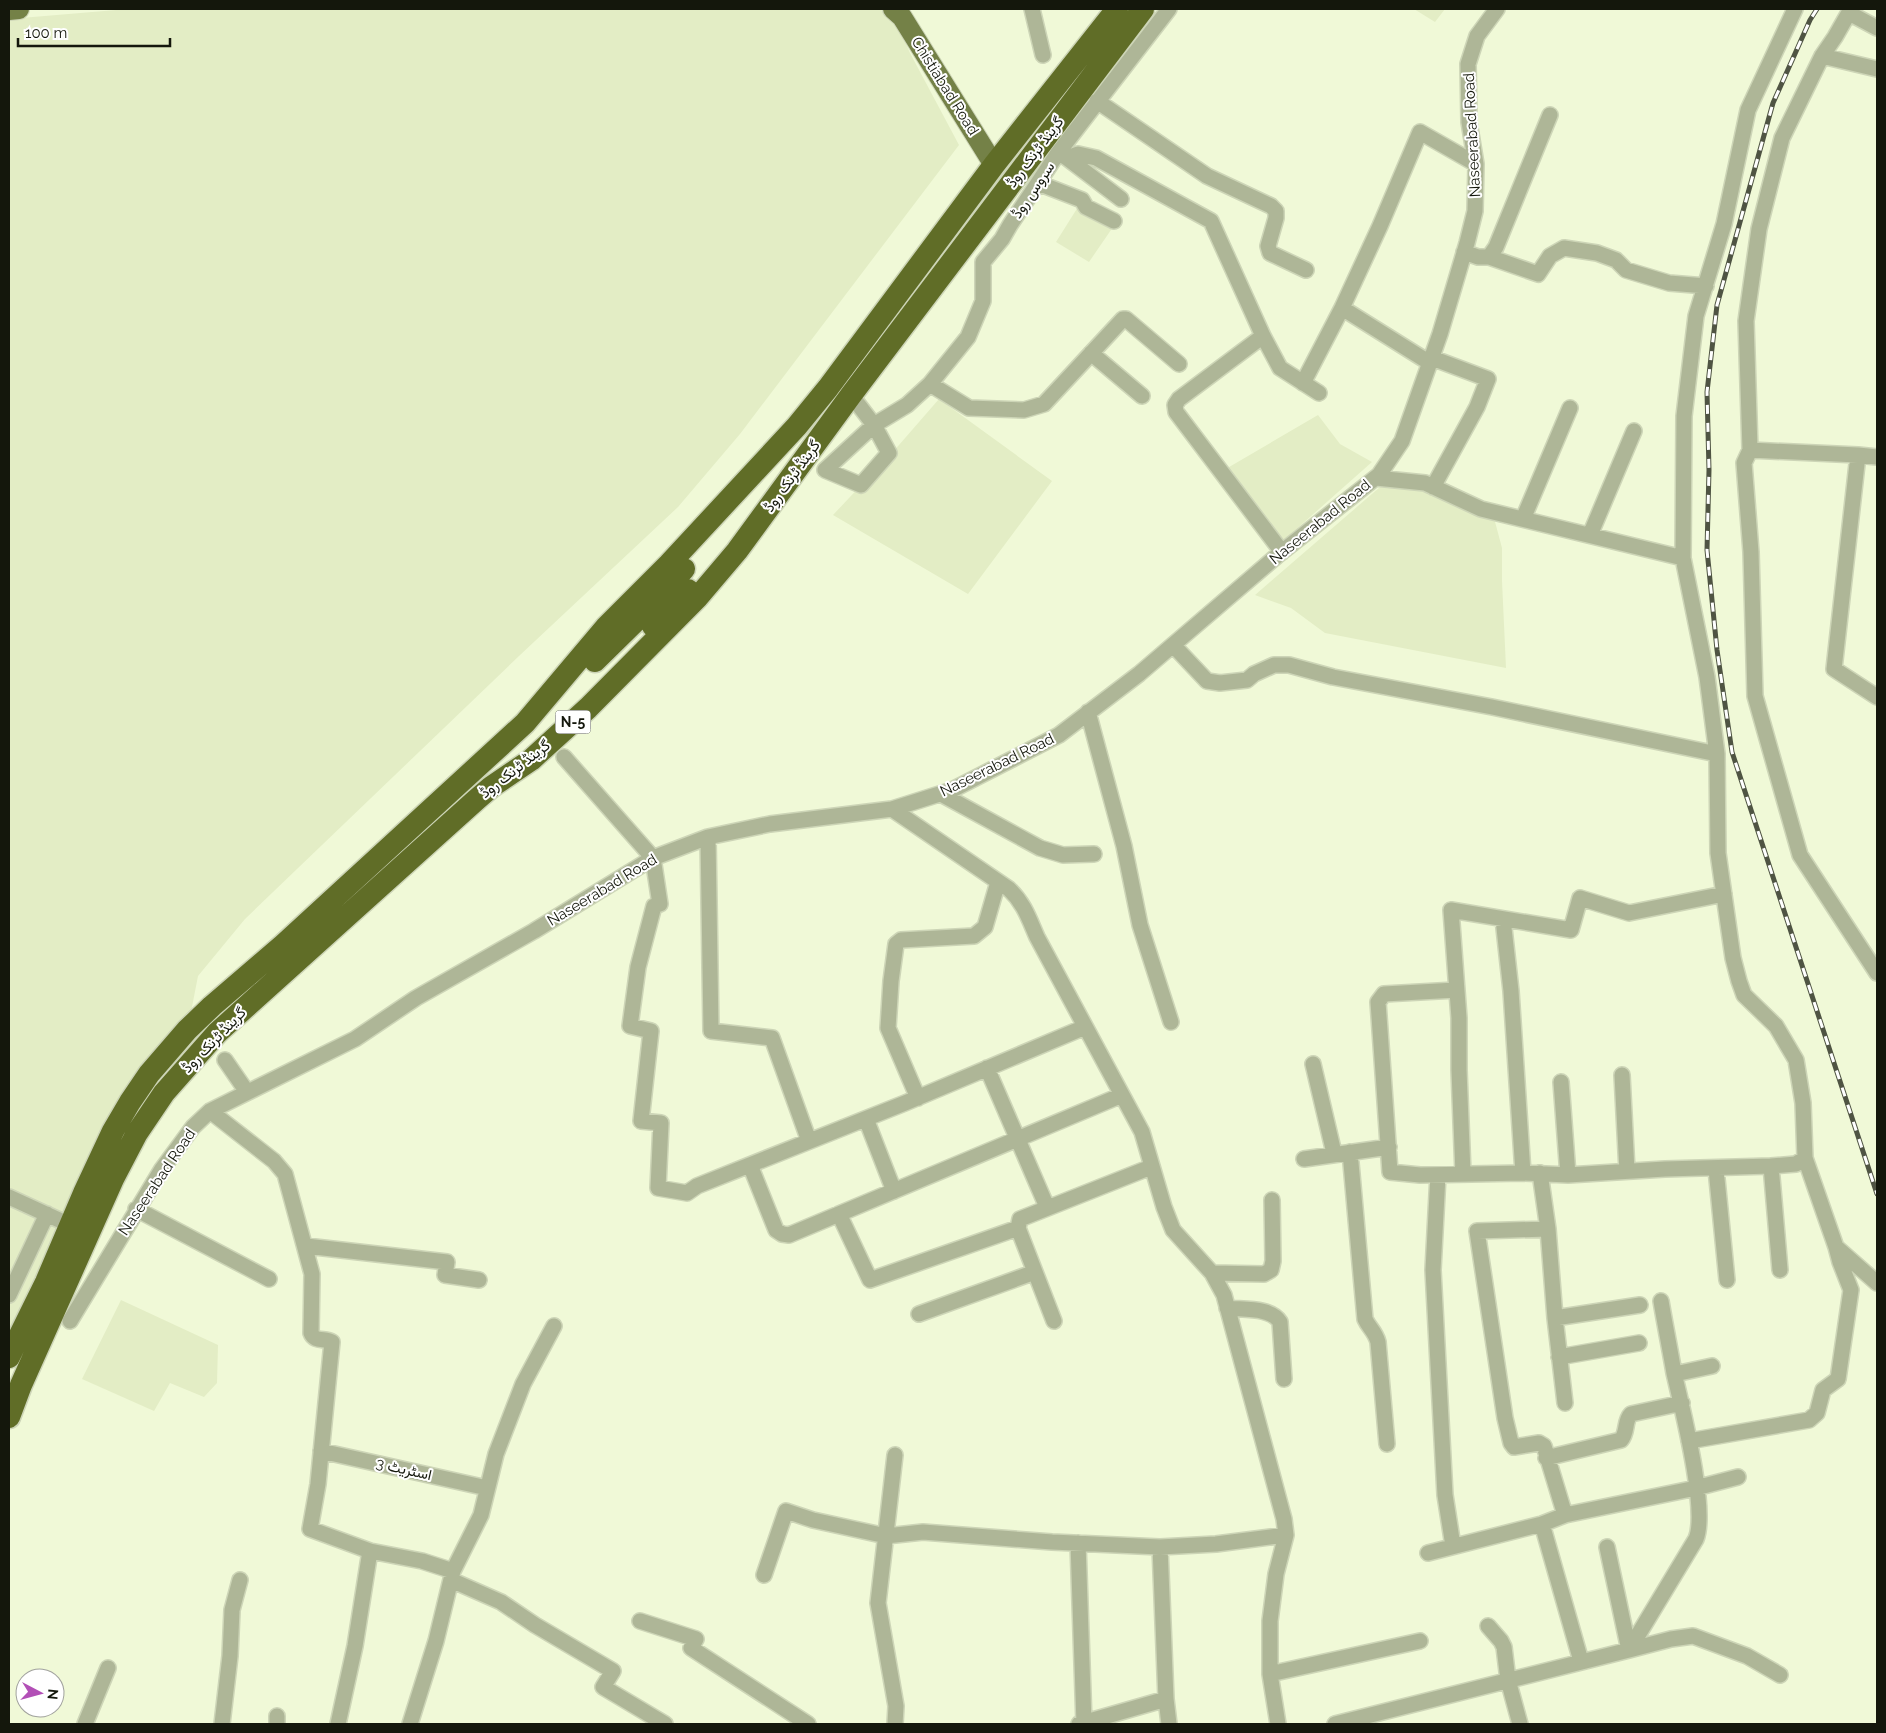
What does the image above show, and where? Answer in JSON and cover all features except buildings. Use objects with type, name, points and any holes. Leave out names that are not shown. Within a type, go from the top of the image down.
[{"type":"highway","name":"گرینڈ ٹرنک روڈ","points":[[9,1357],[46,1282],[109,1140],[130,1102],[149,1074],[187,1030],[212,1006],[283,945],[525,723],[606,628],[669,564],[798,426],[994,165],[1117,9]]},
{"type":"highway","name":"گرینڈ ٹرنک روڈ","points":[[9,1417],[21,1385],[112,1179],[137,1134],[164,1093],[217,1033],[490,787],[531,760],[588,708],[698,597],[737,551],[851,395],[1143,9]]},
{"type":"highway","points":[[798,426],[728,518],[660,596],[660,601],[664,607],[671,608],[802,462]]},
{"type":"highway","points":[[490,787],[520,751],[659,620],[660,615],[657,611],[653,608],[648,609],[592,664],[525,723]]},
{"type":"highway","points":[[9,1410],[21,1385]]},
{"type":"main road","points":[[9,10],[19,9]]},
{"type":"main road","name":"Chistiabad Road","points":[[893,9],[902,17],[994,165]]},
{"type":"street","points":[[1032,9],[1043,55]]},
{"type":"street","name":"سروس روڈ","points":[[851,395],[874,425],[907,405],[930,384],[968,337],[983,300],[983,262],[1002,240],[1038,183],[1062,155],[1098,101],[1169,9]]},
{"type":"street","name":"Naseerabad Road","points":[[70,1321],[136,1209],[162,1169],[188,1134],[210,1111],[355,1039],[416,998],[534,931],[653,858],[708,837],[770,824],[892,809],[952,790],[1059,735],[1139,674],[1282,552],[1376,478],[1402,441],[1431,361],[1475,211],[1476,164],[1469,122],[1468,64],[1477,36],[1497,9]]},
{"type":"street","points":[[1689,1441],[1809,1420],[1818,1414],[1822,1390],[1838,1379],[1851,1290],[1805,1158],[1803,1103],[1796,1060],[1776,1026],[1744,995],[1733,958],[1718,853],[1717,754],[1707,677],[1683,558],[1684,416],[1696,316],[1724,224],[1748,110],[1795,9]]},
{"type":"street","points":[[1877,28],[1850,11],[1822,56],[1782,138],[1759,229],[1746,321],[1750,450],[1744,463],[1751,552],[1755,696],[1800,855],[1877,973]]},
{"type":"street","points":[[1822,56],[1877,69]]},
{"type":"street","points":[[1098,101],[1207,176],[1271,206],[1276,211],[1276,218],[1268,250],[1270,253],[1306,270]]},
{"type":"street","points":[[1489,256],[1496,247],[1550,115]]},
{"type":"street","points":[[1303,383],[1342,308],[1380,226],[1420,132],[1476,164]]},
{"type":"street","points":[[1062,155],[1078,154],[1096,158],[1210,221],[1263,336],[1280,368],[1319,393]]},
{"type":"street","points":[[1062,155],[1121,199]]},
{"type":"street","points":[[1082,200],[1098,182]]},
{"type":"street","points":[[1038,183],[1082,200],[1086,207],[1114,221]]},
{"type":"street","points":[[1464,252],[1478,257],[1489,256],[1538,274],[1550,256],[1564,248],[1597,253],[1616,260],[1626,270],[1669,283],[1706,286]]},
{"type":"street","points":[[1342,308],[1431,361],[1488,379],[1477,407],[1434,487]]},
{"type":"street","points":[[930,384],[969,408],[1024,410],[1044,404],[1123,319],[1126,319],[1179,364]]},
{"type":"street","points":[[1263,336],[1179,399],[1175,405],[1176,412],[1282,552]]},
{"type":"street","points":[[1092,353],[1142,396]]},
{"type":"street","points":[[1523,519],[1570,408]]},
{"type":"street","points":[[1590,535],[1634,431]]},
{"type":"street","points":[[1750,450],[1877,457]]},
{"type":"street","points":[[1858,456],[1834,670],[1877,697]]},
{"type":"street","points":[[1376,478],[1424,483],[1481,509],[1683,558]]},
{"type":"street","points":[[1173,645],[1208,681],[1220,683],[1247,680],[1254,674],[1274,665],[1289,665],[1333,677],[1492,707],[1717,754]]},
{"type":"street","points":[[1088,712],[1124,846],[1140,925],[1171,1022]]},
{"type":"street","points":[[564,757],[653,858],[660,904],[654,906],[638,967],[630,1026],[651,1031],[641,1121],[661,1123],[658,1188],[687,1193],[698,1186],[918,1098],[1085,1026]]},
{"type":"street","points":[[941,794],[1040,848],[1063,855],[1094,854]]},
{"type":"street","points":[[892,809],[1019,898],[1025,907],[1037,937],[1142,1132],[1151,1168],[1173,1230],[1212,1273],[1224,1295],[1284,1519],[1286,1536],[1276,1574],[1270,1621],[1270,1674],[1278,1724]]},
{"type":"street","points":[[708,837],[711,1031],[772,1038],[809,1141]]},
{"type":"street","points":[[918,1098],[888,1028],[896,944],[900,940],[974,936],[985,927],[998,882]]},
{"type":"street","points":[[1463,1174],[1459,1018],[1451,910],[1572,930],[1580,898],[1629,913],[1724,894]]},
{"type":"street","points":[[1503,919],[1511,992],[1523,1172]]},
{"type":"street","points":[[1456,990],[1384,994],[1378,1002],[1390,1172],[1438,1175],[1523,1172],[1568,1175],[1771,1166],[1796,1164],[1805,1158]]},
{"type":"street","points":[[225,1060],[246,1092]]},
{"type":"street","points":[[1313,1064],[1334,1153]]},
{"type":"street","points":[[987,1068],[1047,1207]]},
{"type":"street","points":[[1622,1075],[1626,1171]]},
{"type":"street","points":[[1561,1082],[1568,1175]]},
{"type":"street","points":[[750,1165],[776,1230],[782,1234],[789,1235],[1122,1095]]},
{"type":"street","points":[[210,1111],[274,1161],[285,1174],[306,1246],[312,1274],[312,1337],[332,1342],[318,1484],[310,1529],[370,1551],[422,1560],[501,1602],[534,1625],[613,1671],[603,1687],[665,1724]]},
{"type":"street","points":[[866,1118],[894,1191]]},
{"type":"street","points":[[1304,1159],[1334,1153],[1389,1147]]},
{"type":"street","points":[[1350,1152],[1365,1319],[1368,1326],[1376,1333],[1378,1342],[1387,1444]]},
{"type":"street","points":[[1771,1166],[1780,1270]]},
{"type":"street","points":[[1054,1320],[1018,1228],[1020,1219],[1151,1168]]},
{"type":"street","points":[[1716,1168],[1727,1280]]},
{"type":"street","points":[[1540,1173],[1548,1229],[1555,1318],[1565,1403]]},
{"type":"street","points":[[1438,1175],[1433,1270],[1445,1495],[1453,1546]]},
{"type":"street","points":[[9,1197],[70,1225]]},
{"type":"street","points":[[1212,1273],[1264,1274],[1270,1270],[1273,1261],[1272,1200]]},
{"type":"street","points":[[136,1209],[269,1278]]},
{"type":"street","points":[[9,1295],[47,1214]]},
{"type":"street","points":[[839,1214],[870,1280],[1018,1228]]},
{"type":"street","points":[[1548,1229],[1477,1231],[1505,1418],[1511,1443],[1514,1447],[1539,1443],[1544,1446],[1546,1458],[1565,1515]]},
{"type":"street","points":[[306,1246],[447,1262],[445,1274],[479,1280]]},
{"type":"street","points":[[1836,1247],[1877,1283]]},
{"type":"street","points":[[919,1314],[1035,1272]]},
{"type":"street","points":[[1629,1650],[1699,1532],[1700,1524],[1689,1441],[1661,1301]]},
{"type":"street","points":[[1555,1318],[1640,1304]]},
{"type":"street","points":[[1227,1308],[1270,1313],[1276,1316],[1280,1322],[1284,1379]]},
{"type":"street","points":[[410,1724],[436,1641],[452,1576],[480,1515],[496,1454],[523,1384],[554,1326]]},
{"type":"street","points":[[1559,1357],[1639,1343]]},
{"type":"street","points":[[1675,1374],[1712,1366]]},
{"type":"street","points":[[1546,1458],[1621,1440],[1624,1437],[1627,1418],[1631,1414],[1682,1403]]},
{"type":"street","name":"اسٹریٹ 3","points":[[321,1451],[488,1488]]},
{"type":"street","points":[[895,1724],[896,1706],[878,1603],[896,1455]]},
{"type":"street","points":[[1428,1553],[1542,1524],[1565,1515],[1696,1488],[1738,1477]]},
{"type":"street","points":[[764,1575],[786,1511],[813,1520],[886,1536],[923,1532],[1160,1547],[1216,1544],[1286,1536]]},
{"type":"street","points":[[1542,1524],[1581,1661]]},
{"type":"street","points":[[1078,1543],[1082,1724],[1166,1699]]},
{"type":"street","points":[[1160,1547],[1166,1699],[1169,1724]]},
{"type":"street","points":[[1607,1547],[1629,1650]]},
{"type":"street","points":[[338,1724],[355,1646],[370,1551]]},
{"type":"street","points":[[222,1724],[230,1656],[232,1610],[240,1580]]},
{"type":"street","points":[[640,1621],[696,1639],[691,1648],[808,1724]]},
{"type":"street","points":[[1488,1626],[1504,1647],[1508,1680],[1520,1724]]},
{"type":"street","points":[[1335,1724],[1581,1661],[1671,1639],[1693,1636],[1747,1656],[1780,1675]]},
{"type":"street","points":[[1270,1674],[1420,1641]]},
{"type":"street","points":[[85,1724],[108,1668]]},
{"type":"shaded area","points":[[128,9],[883,9],[899,28],[910,53],[959,145],[740,434],[678,507],[519,656],[245,919],[198,976],[191,1012],[177,1023],[137,1070],[70,1200],[9,1335],[9,19]]},
{"type":"shaded area","points":[[1414,9],[1445,9],[1435,22]]},
{"type":"shaded area","points":[[1078,207],[1113,227],[1089,262],[1056,242]]},
{"type":"shaded area","points":[[939,399],[1052,481],[968,594],[833,515],[899,445]]},
{"type":"shaded area","points":[[1318,415],[1340,444],[1372,462],[1284,540],[1224,470]]},
{"type":"shaded area","points":[[1380,487],[1423,490],[1494,518],[1502,548],[1506,668],[1325,633],[1291,608],[1255,595]]},
{"type":"shaded area","points":[[121,1300],[218,1345],[217,1383],[204,1397],[170,1383],[154,1411],[82,1379]]},
{"type":"railway","points":[[1817,9],[1810,20],[1773,103],[1717,305],[1707,392],[1709,470],[1707,550],[1717,650],[1732,752],[1877,1194]]}]
